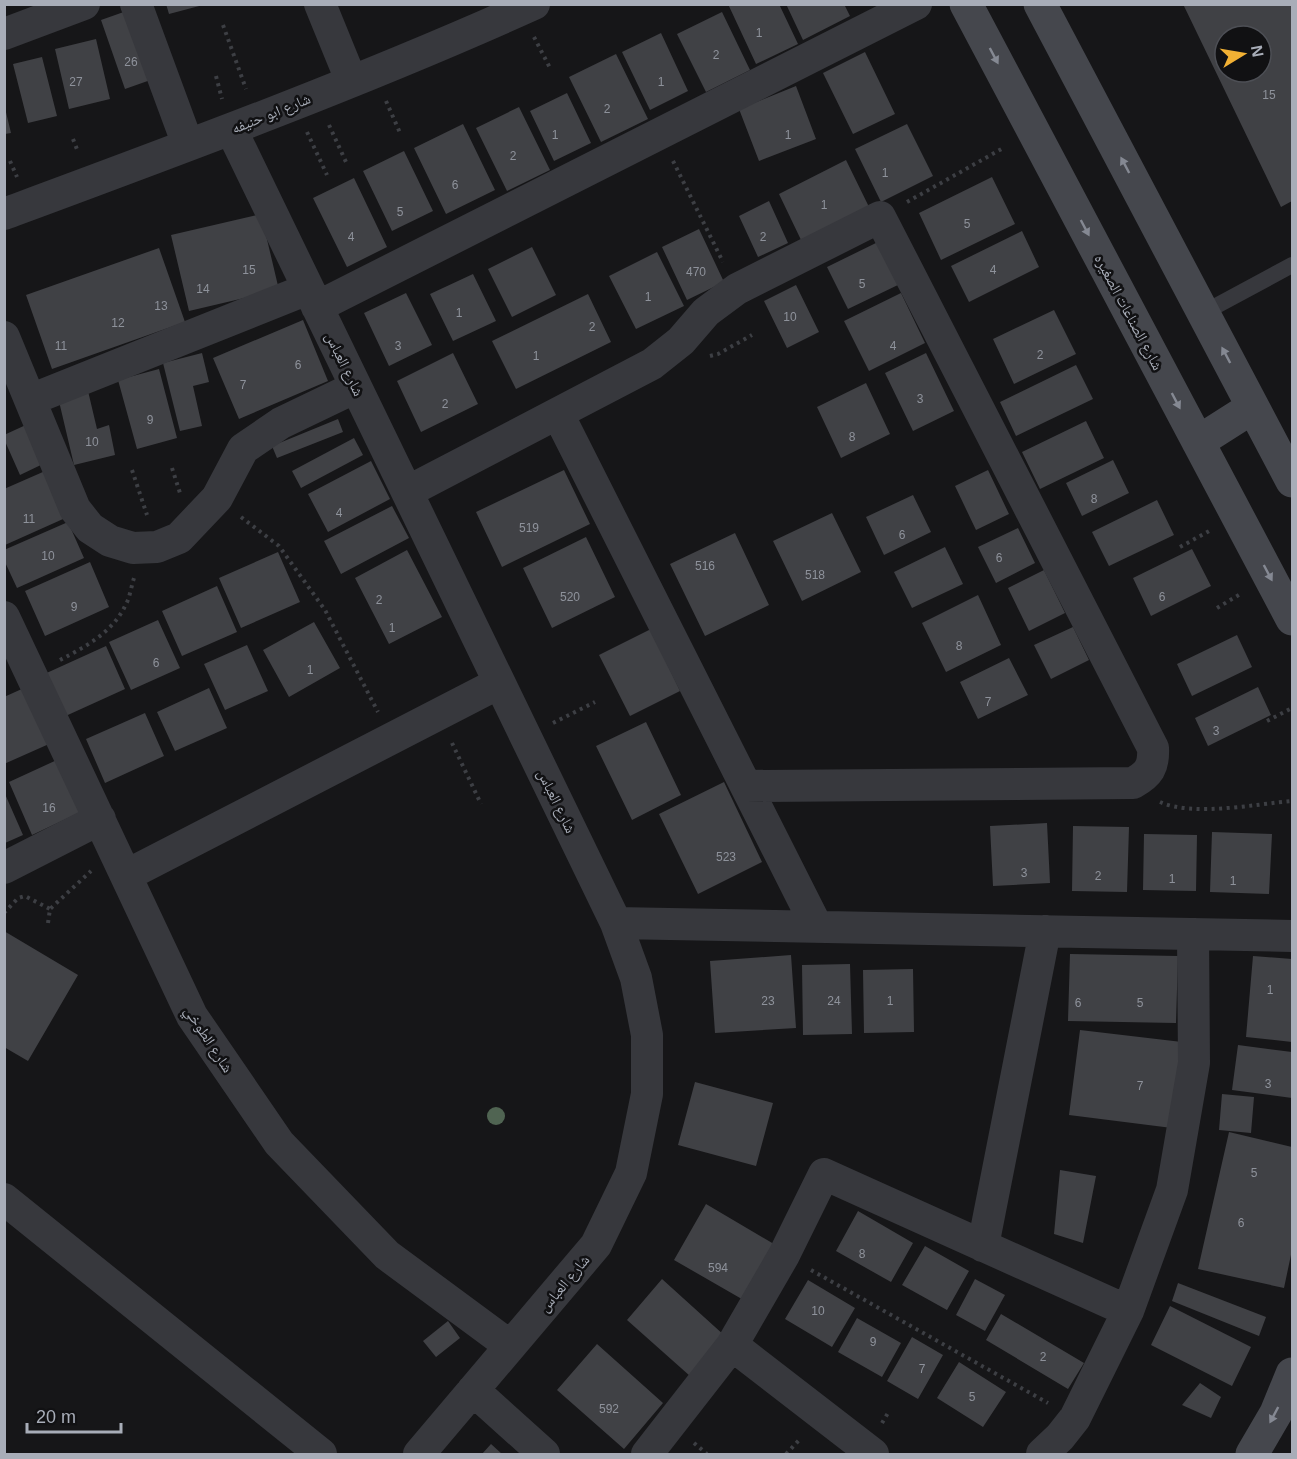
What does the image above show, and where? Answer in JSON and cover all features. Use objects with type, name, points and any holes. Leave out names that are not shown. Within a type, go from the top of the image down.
[{"type":"street","points":[[4,34],[84,4]]},
{"type":"street","points":[[136,4],[188,145]]},
{"type":"street","points":[[320,4],[351,80]]},
{"type":"street","name":"شارع ابو حنيفه","points":[[4,214],[244,124],[534,4]]},
{"type":"street","points":[[30,400],[313,298],[659,134],[916,4]]},
{"type":"street","name":"شارع الصناعات الصغيره","points":[[966,4],[1293,619]]},
{"type":"street","points":[[1040,4],[1293,481]]},
{"type":"street","name":"شارع العباس","points":[[244,124],[313,298],[615,923],[636,978],[647,1035],[647,1094],[631,1173],[596,1245],[418,1455]]},
{"type":"street","points":[[407,492],[652,364],[681,341],[706,312],[737,290],[880,217],[1153,748],[1153,763],[1146,776],[1133,783],[746,786]]},
{"type":"street","points":[[4,337],[75,509],[90,528],[110,541],[145,547],[179,538],[217,498],[243,449],[281,423],[356,387]]},
{"type":"street","points":[[1198,442],[1253,406]]},
{"type":"street","points":[[558,414],[817,927]]},
{"type":"street","name":"شارع الطوخي","points":[[4,617],[21,670],[100,819],[192,1016],[279,1143],[387,1255],[510,1346]]},
{"type":"street","points":[[122,867],[391,739],[500,683]]},
{"type":"street","points":[[4,868],[100,819]]},
{"type":"street","points":[[615,923],[1293,936]]},
{"type":"street","points":[[983,1246],[1045,931]]},
{"type":"street","points":[[1042,1455],[1075,1418],[1128,1311],[1172,1190],[1194,1063],[1193,934]]},
{"type":"street","points":[[647,1455],[732,1345],[784,1255],[824,1174],[1128,1311]]},
{"type":"street","points":[[4,1199],[321,1455]]},
{"type":"street","points":[[732,1345],[873,1455]]},
{"type":"street","points":[[1252,1455],[1276,1413],[1293,1374]]},
{"type":"street","points":[[473,1390],[544,1455]]},
{"type":"lane","points":[[1203,313],[1293,265]]},
{"type":"path","points":[[223,25],[244,124]]},
{"type":"path","points":[[304,99],[346,162]]},
{"type":"path","points":[[304,99],[327,175]]},
{"type":"path","points":[[880,217],[1034,132]]},
{"type":"path","points":[[659,134],[737,290]]},
{"type":"path","points":[[21,670],[84,647],[108,630],[126,606],[145,547],[132,470]]},
{"type":"path","points":[[217,498],[279,546],[325,610],[391,739]]},
{"type":"path","points":[[526,738],[595,702]]},
{"type":"path","points":[[1267,721],[1293,708]]},
{"type":"path","points":[[439,715],[481,804]]},
{"type":"path","points":[[1133,783],[1150,797],[1171,807],[1193,810],[1293,801]]},
{"type":"path","points":[[48,923],[50,909],[91,871],[122,867]]},
{"type":"path","points":[[4,913],[15,900],[25,896],[50,909]]},
{"type":"path","points":[[784,1255],[1075,1418]]},
{"type":"building","points":[[166,4],[202,4],[203,5],[169,14]]},
{"type":"building","points":[[728,4],[779,4],[798,44],[756,64]]},
{"type":"building","points":[[786,4],[844,4],[850,16],[803,40]]},
{"type":"building","points":[[1183,4],[1292,4],[1292,201],[1281,207],[1222,84],[1273,84],[1273,24],[1213,24],[1213,66]]},
{"type":"building","points":[[135,8],[159,77],[125,89],[101,20]]},
{"type":"building","points":[[722,12],[750,70],[706,92],[677,34]]},
{"type":"building","points":[[661,33],[688,91],[650,110],[622,52]]},
{"type":"building","points":[[96,39],[110,99],[69,109],[55,49]]},
{"type":"building","points":[[865,52],[895,114],[853,134],[823,73]]},
{"type":"building","points":[[616,54],[648,119],[601,142],[569,77]]},
{"type":"building","points":[[42,57],[57,116],[28,123],[13,64]]},
{"type":"building","points":[[796,86],[816,139],[759,161],[739,109]]},
{"type":"building","points":[[567,93],[591,143],[554,161],[530,111]]},
{"type":"building","points":[[519,107],[550,170],[507,191],[476,128]]},
{"type":"building","points":[[5,108],[11,133],[5,134]]},
{"type":"building","points":[[463,124],[495,190],[446,214],[414,148]]},
{"type":"building","points":[[907,124],[933,176],[881,202],[855,149]]},
{"type":"building","points":[[404,151],[433,211],[392,231],[363,171]]},
{"type":"building","points":[[846,160],[870,209],[802,242],[779,194]]},
{"type":"building","points":[[992,177],[1015,224],[941,260],[919,213]]},
{"type":"building","points":[[354,178],[387,247],[347,267],[313,198]]},
{"type":"building","points":[[769,201],[788,243],[758,257],[739,216]]},
{"type":"building","points":[[261,214],[279,290],[189,311],[171,235]]},
{"type":"building","points":[[699,229],[724,282],[687,300],[662,247]]},
{"type":"building","points":[[1022,231],[1039,267],[969,302],[951,266]]},
{"type":"building","points":[[880,241],[900,284],[848,309],[827,267]]},
{"type":"building","points":[[532,247],[556,295],[512,317],[488,269]]},
{"type":"building","points":[[159,248],[185,322],[52,369],[26,295]]},
{"type":"building","points":[[657,252],[684,306],[636,329],[609,276]]},
{"type":"building","points":[[473,274],[496,321],[453,341],[430,294]]},
{"type":"building","points":[[796,285],[819,332],[787,348],[764,301]]},
{"type":"building","points":[[406,293],[432,345],[389,366],[364,313]]},
{"type":"building","points":[[901,293],[925,343],[869,371],[844,321]]},
{"type":"building","points":[[588,294],[611,342],[516,389],[492,341]]},
{"type":"building","points":[[1054,310],[1076,354],[1014,384],[993,339]]},
{"type":"building","points":[[303,320],[328,381],[239,419],[213,358]]},
{"type":"building","points":[[202,353],[209,382],[193,386],[202,426],[180,431],[163,363]]},
{"type":"building","points":[[453,353],[478,404],[421,432],[397,381]]},
{"type":"building","points":[[926,353],[954,411],[913,431],[885,373]]},
{"type":"building","points":[[1076,365],[1093,399],[1016,436],[1000,402]]},
{"type":"building","points":[[159,369],[177,438],[137,449],[118,380]]},
{"type":"building","points":[[866,383],[890,434],[841,458],[817,407]]},
{"type":"building","points":[[88,391],[97,429],[109,425],[115,455],[74,465],[58,397]]},
{"type":"building","points":[[338,419],[343,432],[277,458],[272,446]]},
{"type":"building","points":[[1086,421],[1104,458],[1040,489],[1022,452]]},
{"type":"building","points":[[28,424],[45,463],[20,475],[4,435]]},
{"type":"building","points":[[354,438],[363,455],[301,488],[292,471]]},
{"type":"building","points":[[1113,460],[1129,493],[1082,516],[1066,483]]},
{"type":"building","points":[[371,461],[390,499],[328,532],[308,494]]},
{"type":"building","points":[[52,468],[72,515],[5,545],[4,489]]},
{"type":"building","points":[[564,470],[590,524],[502,567],[476,512]]},
{"type":"building","points":[[988,470],[1009,514],[976,530],[955,486]]},
{"type":"building","points":[[913,495],[931,532],[884,555],[866,517]]},
{"type":"building","points":[[1157,500],[1174,535],[1109,566],[1092,532]]},
{"type":"building","points":[[392,506],[409,538],[341,574],[324,541]]},
{"type":"building","points":[[832,513],[861,572],[802,601],[773,541]]},
{"type":"building","points":[[68,522],[84,558],[17,588],[4,560],[4,550]]},
{"type":"building","points":[[1018,528],[1035,563],[996,583],[978,547]]},
{"type":"building","points":[[735,533],[769,605],[705,636],[670,564]]},
{"type":"building","points":[[586,537],[615,597],[552,628],[523,568]]},
{"type":"building","points":[[945,547],[963,584],[912,608],[894,572]]},
{"type":"building","points":[[1192,549],[1211,586],[1151,616],[1133,578]]},
{"type":"building","points":[[407,550],[442,617],[389,644],[355,578]]},
{"type":"building","points":[[278,552],[300,602],[241,628],[219,578]]},
{"type":"building","points":[[90,562],[109,607],[45,636],[25,591]]},
{"type":"building","points":[[1044,570],[1065,613],[1029,631],[1008,588]]},
{"type":"building","points":[[217,586],[237,632],[182,656],[162,611]]},
{"type":"building","points":[[978,595],[1001,645],[946,672],[922,623]]},
{"type":"building","points":[[158,620],[180,668],[131,690],[109,642]]},
{"type":"building","points":[[314,622],[340,668],[289,697],[263,650]]},
{"type":"building","points":[[1073,627],[1089,660],[1051,679],[1034,645]]},
{"type":"building","points":[[651,629],[680,691],[630,716],[599,655]]},
{"type":"building","points":[[1237,635],[1252,667],[1192,696],[1177,664]]},
{"type":"building","points":[[247,645],[268,691],[225,710],[204,664]]},
{"type":"building","points":[[106,646],[125,689],[59,719],[40,676]]},
{"type":"building","points":[[1009,658],[1028,695],[978,719],[960,682]]},
{"type":"building","points":[[1258,687],[1271,715],[1208,746],[1195,718]]},
{"type":"building","points":[[24,688],[49,744],[4,764],[4,697]]},
{"type":"building","points":[[209,688],[227,728],[175,751],[157,712]]},
{"type":"building","points":[[145,713],[164,756],[105,783],[86,739]]},
{"type":"building","points":[[646,722],[681,795],[632,820],[596,746]]},
{"type":"building","points":[[59,759],[83,811],[32,835],[9,782]]},
{"type":"building","points":[[724,782],[762,862],[698,894],[659,814]]},
{"type":"building","points":[[5,794],[23,835],[5,843]]},
{"type":"building","points":[[1047,823],[1050,883],[993,886],[990,826]]},
{"type":"building","points":[[1073,826],[1129,827],[1127,892],[1072,891]]},
{"type":"building","points":[[1212,832],[1272,834],[1269,894],[1210,892]]},
{"type":"building","points":[[1144,834],[1197,835],[1196,891],[1143,890]]},
{"type":"building","points":[[4,931],[78,975],[28,1061],[4,1047]]},
{"type":"building","points":[[1070,954],[1178,956],[1176,1023],[1068,1021]]},
{"type":"building","points":[[791,955],[796,1028],[715,1033],[710,961]]},
{"type":"building","points":[[1253,956],[1292,959],[1292,1042],[1246,1037]]},
{"type":"building","points":[[850,964],[852,1034],[803,1035],[802,965]]},
{"type":"building","points":[[913,969],[914,1032],[864,1033],[863,970]]},
{"type":"building","points":[[1080,1030],[1182,1042],[1172,1128],[1069,1115]]},
{"type":"building","points":[[1238,1045],[1292,1052],[1292,1098],[1232,1090]]},
{"type":"building","points":[[695,1082],[773,1103],[756,1166],[678,1145]]},
{"type":"building","points":[[1222,1094],[1254,1097],[1251,1133],[1219,1130]]},
{"type":"building","points":[[1229,1132],[1292,1147],[1292,1250],[1284,1288],[1198,1269]]},
{"type":"building","points":[[1060,1170],[1096,1176],[1083,1243],[1054,1234]]},
{"type":"building","points":[[706,1204],[779,1247],[747,1302],[674,1260]]},
{"type":"building","points":[[858,1211],[913,1243],[891,1282],[836,1251]]},
{"type":"building","points":[[925,1246],[969,1271],[947,1310],[902,1285]]},
{"type":"building","points":[[662,1279],[725,1336],[690,1376],[627,1320]]},
{"type":"building","points":[[975,1279],[1005,1295],[985,1331],[956,1315]]},
{"type":"building","points":[[808,1280],[855,1308],[832,1347],[785,1319]]},
{"type":"building","points":[[1178,1283],[1266,1317],[1259,1336],[1172,1301]]},
{"type":"building","points":[[1170,1306],[1251,1347],[1232,1386],[1151,1345]]},
{"type":"building","points":[[1001,1314],[1084,1363],[1068,1389],[986,1340]]},
{"type":"building","points":[[857,1318],[901,1343],[882,1377],[838,1352]]},
{"type":"building","points":[[448,1321],[460,1338],[436,1357],[423,1341]]},
{"type":"building","points":[[912,1337],[943,1355],[918,1399],[887,1381]]},
{"type":"building","points":[[597,1344],[663,1403],[624,1449],[557,1390]]},
{"type":"building","points":[[959,1362],[1006,1392],[983,1427],[937,1398]]},
{"type":"building","points":[[1200,1383],[1221,1397],[1211,1418],[1182,1405]]},
{"type":"building","points":[[491,1444],[502,1454],[482,1454]]}]
